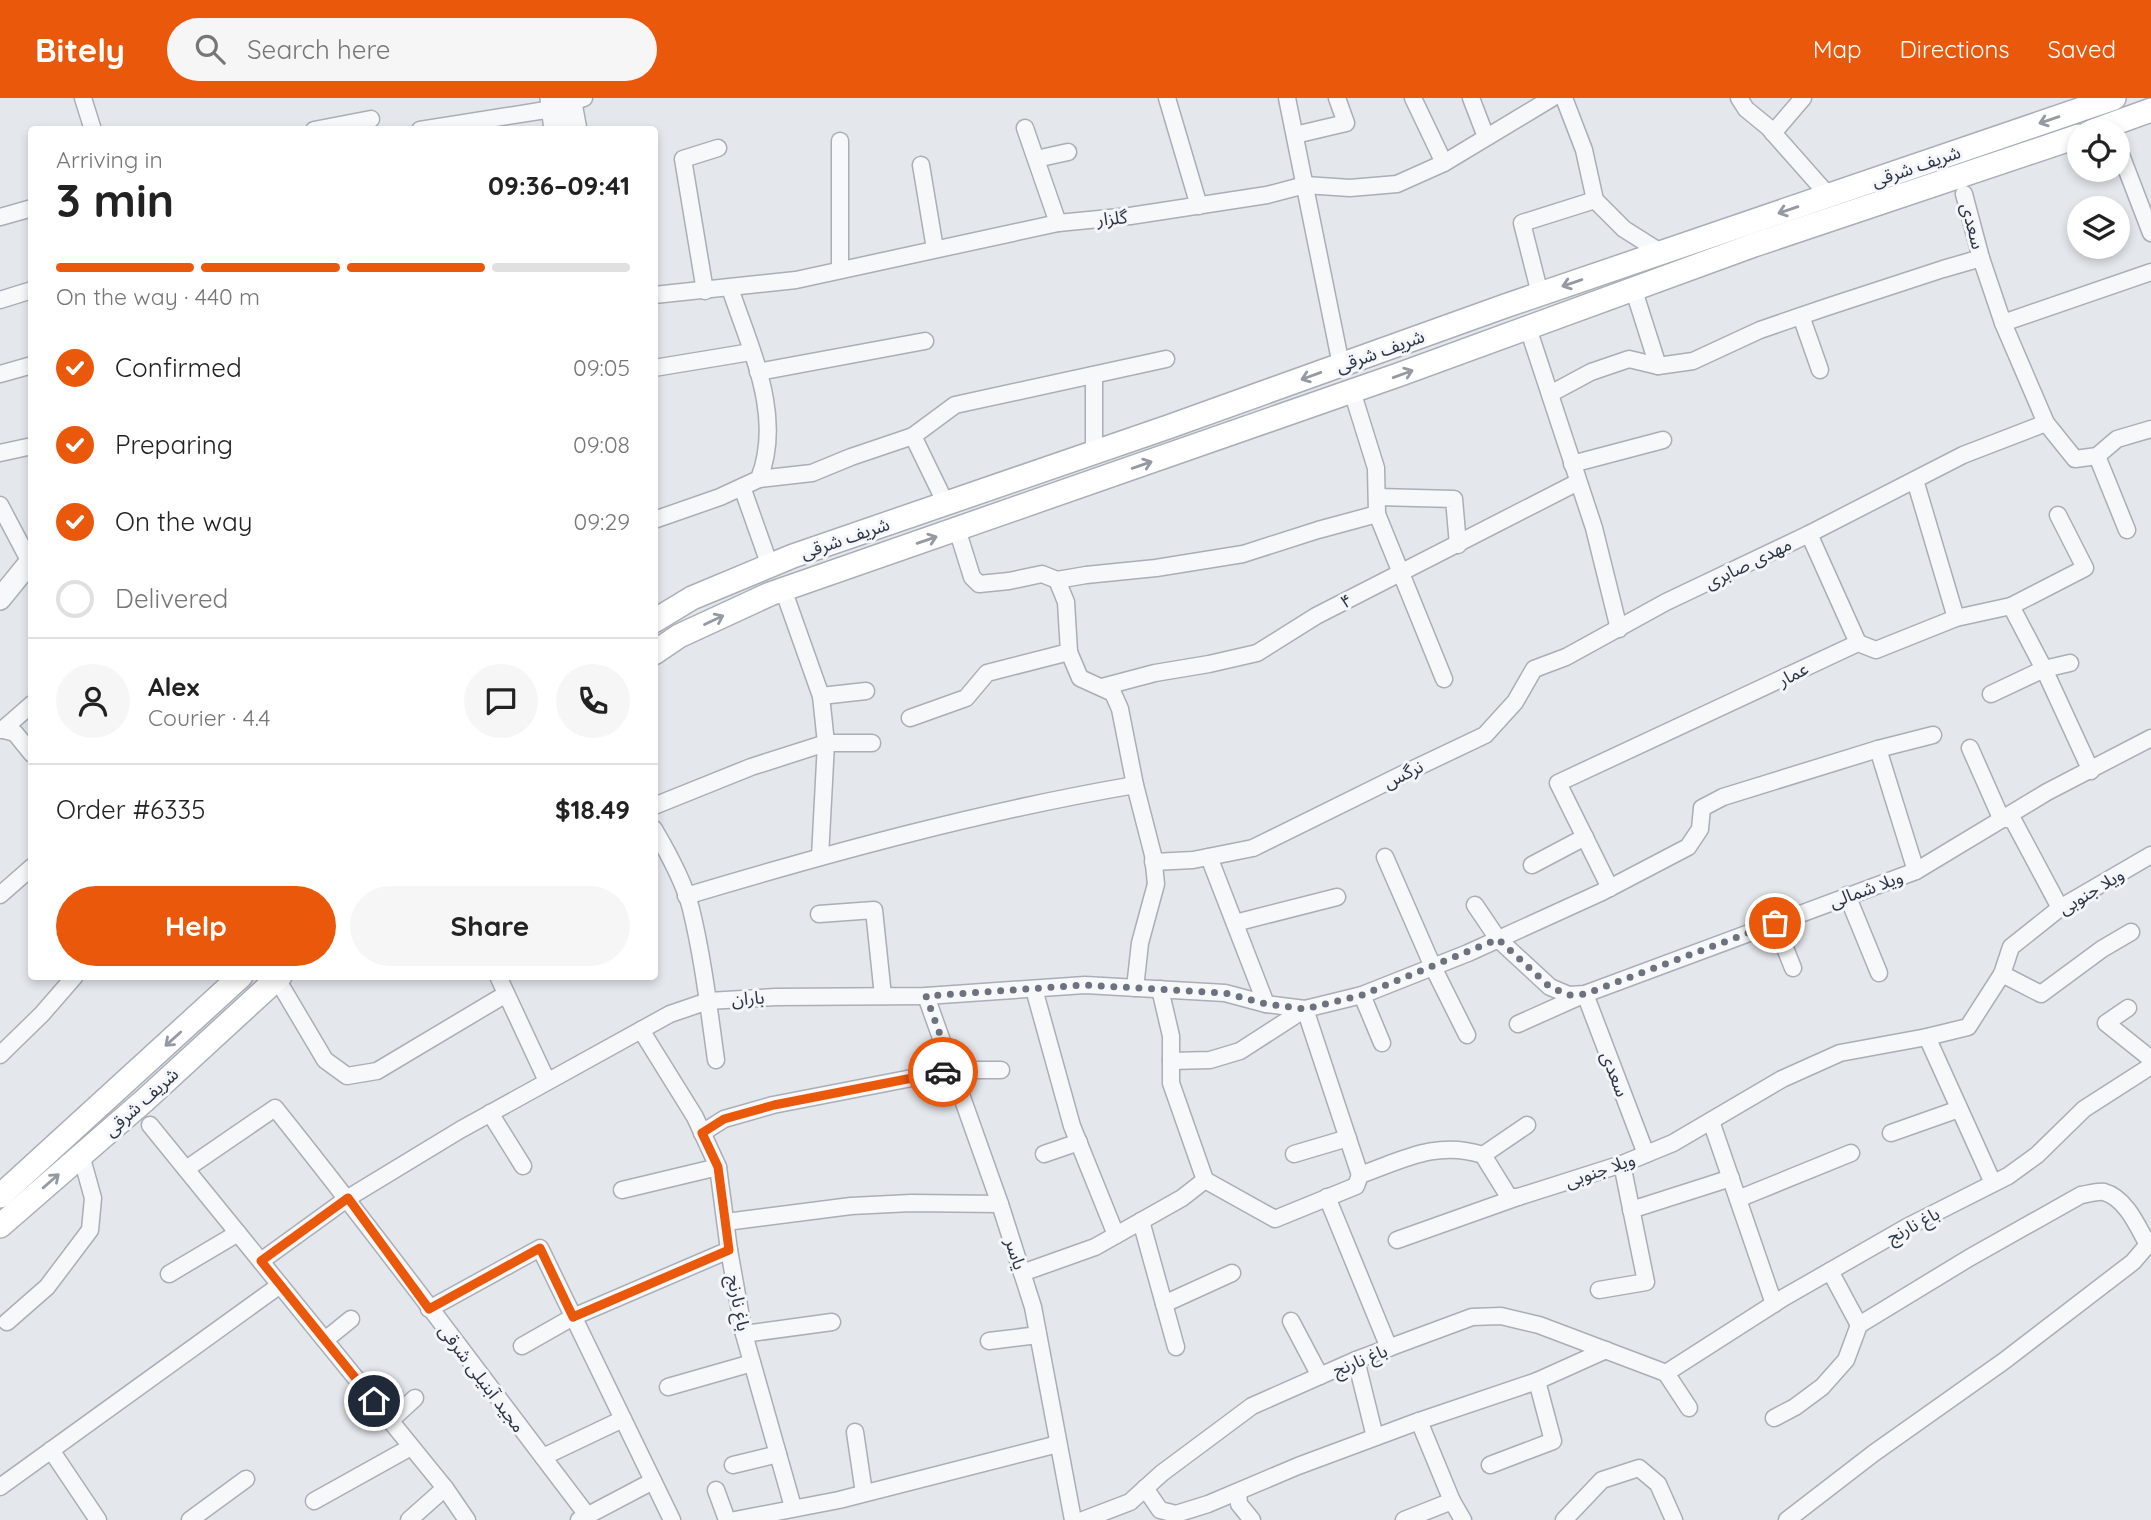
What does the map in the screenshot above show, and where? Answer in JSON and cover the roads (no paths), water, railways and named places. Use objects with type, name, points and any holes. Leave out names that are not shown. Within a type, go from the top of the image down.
[{"type":"main road","name":"شریف شرقی","points":[[658,619],[692,598],[770,566],[1540,294],[1951,154],[2098,100]]},
{"type":"main road","points":[[2130,122],[2151,110]]},
{"type":"main road","name":"شریف شرقی","points":[[658,650],[679,636],[783,589],[1352,391],[1754,244],[1961,185],[2067,141]]},
{"type":"main road","points":[[1951,154],[1961,185]]},
{"type":"main road","points":[[1160,430],[1170,455]]},
{"type":"main road","name":"شریف شرقی","points":[[0,1196],[237,980]]},
{"type":"main road","name":"شریف شرقی","points":[[0,1226],[277,980]]},
{"type":"main road","points":[[212,1003],[230,1022]]},
{"type":"street","points":[[83,98],[92,126]]},
{"type":"street","points":[[1167,98],[1199,206]]},
{"type":"street","points":[[1287,98],[1341,365]]},
{"type":"street","points":[[1295,135],[1346,123],[1337,98]]},
{"type":"street","points":[[1413,98],[1444,163]]},
{"type":"street","points":[[1471,98],[1486,137]]},
{"type":"street","points":[[1564,98],[1584,150],[1595,201],[1623,229],[1662,253]]},
{"type":"street","points":[[1739,98],[1746,109],[1773,133],[1829,196]]},
{"type":"street","points":[[1773,133],[1803,98]]},
{"type":"street","name":"گلزار","points":[[658,295],[796,280],[1058,223],[1199,206],[1267,195],[1305,185],[1350,188],[1397,184],[1444,163],[1547,99]]},
{"type":"street","points":[[444,126],[564,106],[574,126]]},
{"type":"street","points":[[345,126],[371,119]]},
{"type":"street","points":[[1025,128],[1058,223]]},
{"type":"street","points":[[840,141],[840,270]]},
{"type":"street","points":[[705,291],[683,159],[718,148]]},
{"type":"street","points":[[1036,159],[1068,152]]},
{"type":"street","points":[[921,165],[936,249]]},
{"type":"street","points":[[2129,182],[2151,233]]},
{"type":"street","name":"سعدی","points":[[1961,185],[1981,258],[2003,323],[2046,423]]},
{"type":"street","points":[[1540,294],[1522,223],[1595,201]]},
{"type":"street","points":[[0,217],[28,209]]},
{"type":"street","points":[[1550,394],[1591,372],[1629,359],[1658,366],[1693,361],[1801,316],[1981,258]]},
{"type":"street","points":[[2003,323],[2151,272]]},
{"type":"street","points":[[730,288],[767,402],[769,430],[766,463],[759,479]]},
{"type":"street","points":[[0,300],[28,290]]},
{"type":"street","points":[[1636,297],[1658,366]]},
{"type":"street","points":[[1801,316],[1820,370]]},
{"type":"street","points":[[1528,328],[1594,528],[1619,629]]},
{"type":"street","points":[[758,372],[925,341]]},
{"type":"street","points":[[658,367],[751,352]]},
{"type":"street","points":[[658,519],[720,497],[759,479],[813,473],[913,436],[955,405],[1166,359]]},
{"type":"street","points":[[0,374],[28,366]]},
{"type":"street","points":[[1094,375],[1094,453]]},
{"type":"street","points":[[1352,391],[1376,468],[1377,514],[1444,680]]},
{"type":"street","points":[[2046,423],[2075,459],[2097,456],[2117,439],[2151,429]]},
{"type":"street","name":"مهدی صابری","points":[[1619,629],[1666,602],[1809,534],[1963,455],[2046,423]]},
{"type":"street","points":[[913,436],[946,504]]},
{"type":"street","points":[[1572,464],[1663,440]]},
{"type":"street","points":[[0,453],[28,447]]},
{"type":"street","points":[[2097,456],[2127,530]]},
{"type":"street","points":[[1915,480],[1956,618]]},
{"type":"street","name":"۴","points":[[1102,687],[1155,673],[1257,653],[1316,616],[1578,482]]},
{"type":"street","points":[[742,487],[770,566]]},
{"type":"street","points":[[1378,497],[1454,499],[1458,545]]},
{"type":"street","points":[[0,505],[28,556]]},
{"type":"street","points":[[957,529],[972,576],[979,584],[1042,574],[1057,580],[1156,569],[1243,554],[1377,514]]},
{"type":"street","name":"عمار","points":[[1610,888],[1558,783],[1858,643],[1876,650],[1956,618],[2011,606],[2085,569],[2058,515]]},
{"type":"street","points":[[1809,534],[1858,643]]},
{"type":"street","points":[[0,573],[28,563]]},
{"type":"street","points":[[0,599],[28,566]]},
{"type":"street","points":[[1057,580],[1066,601],[1069,652],[1080,678],[1113,694],[1120,709],[1153,862],[1156,884],[1140,943],[1135,988]]},
{"type":"street","points":[[783,589],[821,695],[825,743],[821,857]]},
{"type":"street","points":[[2011,606],[2044,669],[2091,771]]},
{"type":"street","name":"نرگس","points":[[1153,862],[1193,860],[1253,848],[1485,735],[1515,702],[1534,669],[1566,657],[1619,629]]},
{"type":"street","points":[[910,718],[966,698],[987,673],[1069,652]]},
{"type":"street","points":[[1991,694],[2044,669],[2070,663]]},
{"type":"street","points":[[821,695],[866,691]]},
{"type":"street","points":[[1,730],[28,707]]},
{"type":"street","points":[[1,730],[15,733],[28,749]]},
{"type":"street","points":[[1171,1061],[1210,1060],[1240,1051],[1305,1009],[1362,995],[1433,967],[1610,888],[1688,847],[1700,828],[1702,808],[1723,797],[1878,749],[1933,735]]},
{"type":"street","name":"ویلا شمالی","points":[[1518,1024],[1585,994],[1916,871],[2001,818],[2151,738]]},
{"type":"street","points":[[658,804],[751,767],[825,743],[872,743]]},
{"type":"street","points":[[1970,748],[2001,818],[2013,820],[2060,908]]},
{"type":"street","points":[[1878,749],[1916,871]]},
{"type":"street","points":[[686,896],[927,830],[1135,785]]},
{"type":"street","points":[[658,836],[690,906],[716,1060]]},
{"type":"street","points":[[1532,865],[1585,837]]},
{"type":"street","name":"ویلا جنوبی","points":[[1397,1240],[1622,1164],[1673,1143],[1782,1079],[1840,1054],[1968,1027],[2002,974],[2011,947],[2060,908],[2151,855]]},
{"type":"street","points":[[1209,857],[1266,1004]]},
{"type":"street","points":[[1385,857],[1466,1035]]},
{"type":"street","points":[[0,895],[28,870]]},
{"type":"street","points":[[1847,895],[1879,973]]},
{"type":"street","points":[[1235,923],[1338,897]]},
{"type":"street","points":[[1475,905],[1498,939],[1550,987],[1569,995],[1585,994]]},
{"type":"street","points":[[820,915],[874,910],[883,996]]},
{"type":"street","points":[[1775,923],[1793,968]]},
{"type":"street","points":[[2002,974],[2041,994],[2102,949],[2131,932]]},
{"type":"street","points":[[0,1055],[42,1014],[71,980]]},
{"type":"street","points":[[280,980],[325,1060],[346,1076],[377,1071],[506,994]]},
{"type":"street","points":[[500,980],[547,1081]]},
{"type":"street","name":"باران","points":[[261,1261],[348,1198],[490,1113],[670,1014],[708,1001],[776,997],[926,996],[1085,985],[1225,993],[1266,1004],[1305,1009]]},
{"type":"street","points":[[1034,989],[1072,1126],[1116,1235]]},
{"type":"street","points":[[1160,989],[1171,1036],[1171,1083],[1205,1180],[1275,1219],[1356,1185],[1360,1175],[1305,1009]]},
{"type":"street","name":"سعدی","points":[[1585,994],[1646,1154]]},
{"type":"street","points":[[1362,995],[1382,1043]]},
{"type":"street","name":"یاسر","points":[[926,996],[1000,1204],[1032,1307],[1073,1520]]},
{"type":"street","points":[[2128,1008],[2106,1023],[2151,1059]]},
{"type":"street","name":"باغ نارنج","points":[[641,1030],[695,1117],[718,1167],[744,1334],[793,1507]]},
{"type":"street","points":[[1927,1037],[1993,1183]]},
{"type":"street","name":"باغ نارنج","points":[[1083,1520],[1112,1514],[1130,1502],[1162,1473],[1252,1406],[1356,1360],[1472,1317],[1501,1315],[1539,1325],[1666,1373],[1774,1304],[1907,1227],[2008,1176],[2037,1156],[2084,1109],[2151,1066]]},
{"type":"street","points":[[702,1133],[724,1119],[774,1105],[953,1070],[1001,1070]]},
{"type":"street","name":"مجید آبنیلی شرقی","points":[[186,1169],[275,1108],[348,1198],[542,1457],[583,1517]]},
{"type":"street","points":[[1891,1133],[1959,1109]]},
{"type":"street","points":[[490,1113],[523,1166]]},
{"type":"street","points":[[1711,1121],[1774,1304]]},
{"type":"street","points":[[150,1125],[445,1488],[467,1520]]},
{"type":"street","points":[[1483,1155],[1527,1125]]},
{"type":"street","points":[[1294,1154],[1348,1138]]},
{"type":"street","points":[[1044,1154],[1079,1142]]},
{"type":"street","points":[[1360,1175],[1428,1150],[1464,1149],[1483,1155],[1509,1197],[1518,1197]]},
{"type":"street","points":[[1738,1199],[1851,1153]]},
{"type":"street","points":[[7,1322],[47,1287],[90,1230],[93,1198],[81,1155]]},
{"type":"street","points":[[1599,1290],[1646,1282],[1622,1164]]},
{"type":"street","points":[[622,1190],[718,1167]]},
{"type":"street","points":[[1631,1210],[1731,1178]]},
{"type":"street","points":[[1022,1273],[1095,1247],[1182,1198],[1205,1180]]},
{"type":"street","points":[[1774,1418],[1822,1387],[1846,1360],[1860,1325],[1969,1258],[2081,1195],[2102,1191],[2116,1198],[2131,1214],[2150,1243],[2133,1262],[2014,1353],[1874,1453],[1787,1520]]},
{"type":"street","points":[[1327,1197],[1389,1348]]},
{"type":"street","points":[[726,1222],[851,1206],[911,1203],[1000,1204]]},
{"type":"street","points":[[1141,1221],[1177,1347]]},
{"type":"street","points":[[169,1275],[238,1233]]},
{"type":"street","points":[[429,1309],[540,1248],[672,1520]]},
{"type":"street","points":[[522,1346],[573,1317],[729,1250]]},
{"type":"street","points":[[1830,1272],[1860,1325]]},
{"type":"street","points":[[1164,1304],[1232,1273]]},
{"type":"street","points":[[0,1487],[280,1285]]},
{"type":"street","points":[[325,1340],[351,1319]]},
{"type":"street","points":[[1292,1321],[1320,1376]]},
{"type":"street","points":[[744,1334],[832,1322]]},
{"type":"street","points":[[989,1341],[1038,1335]]},
{"type":"street","points":[[1145,1488],[1160,1510],[1176,1514],[1208,1504],[1375,1437],[1537,1381],[1606,1350]]},
{"type":"street","points":[[1356,1360],[1375,1437]]},
{"type":"street","points":[[668,1387],[752,1363]]},
{"type":"street","points":[[1666,1373],[1689,1408]]},
{"type":"street","points":[[1490,1465],[1553,1441],[1537,1381]]},
{"type":"street","points":[[390,1421],[415,1398]]},
{"type":"street","points":[[542,1457],[623,1419]]},
{"type":"street","points":[[1419,1421],[1452,1501],[1463,1520]]},
{"type":"street","points":[[855,1432],[864,1493]]},
{"type":"street","points":[[735,1520],[839,1500],[1058,1444]]},
{"type":"street","points":[[314,1501],[411,1447]]},
{"type":"street","points":[[51,1450],[98,1520]]},
{"type":"street","points":[[733,1465],[778,1454]]},
{"type":"street","points":[[1564,1520],[1602,1480],[1639,1468],[1658,1484],[1674,1520]]},
{"type":"street","points":[[190,1520],[246,1479]]},
{"type":"street","points":[[583,1517],[653,1481]]},
{"type":"street","points":[[409,1520],[445,1488]]},
{"type":"street","points":[[716,1490],[727,1520]]},
{"type":"street","points":[[1238,1492],[1239,1504],[1252,1520]]},
{"type":"street","points":[[1404,1520],[1452,1501]]}]
